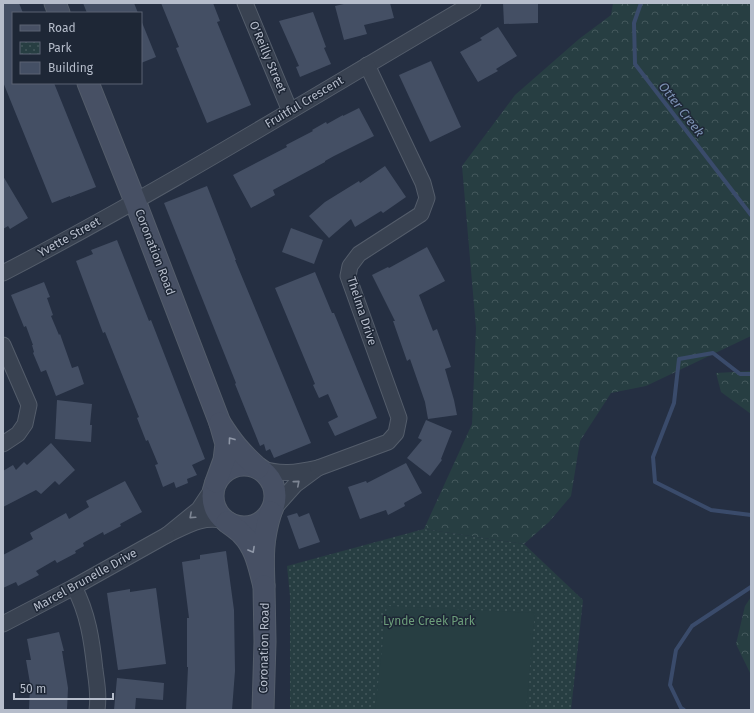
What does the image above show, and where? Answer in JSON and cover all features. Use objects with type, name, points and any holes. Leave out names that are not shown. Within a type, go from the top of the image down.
[{"type":"street","name":"O'Reilly Street","points":[[245,3],[290,111]]},
{"type":"street","name":"Fruitful Crescent","points":[[135,201],[473,3]]},
{"type":"street","name":"Thelma Drive","points":[[258,468],[276,473],[287,473],[324,465],[388,442],[396,433],[399,418],[348,276],[350,266],[359,254],[421,214],[427,198],[423,182],[366,65]]},
{"type":"street","name":"Coronation Road","points":[[88,84],[220,423],[226,444],[224,460],[216,485]]},
{"type":"street","name":"Yvette Street","points":[[3,273],[135,201]]},
{"type":"street","points":[[3,345],[28,405],[25,424],[18,434],[3,444]]},
{"type":"street","name":"Coronation Road","points":[[220,423],[231,441],[242,454],[258,468]]},
{"type":"street","points":[[248,465],[258,468],[266,474],[272,482],[275,492],[275,503],[271,512],[264,520],[256,525],[246,527],[236,526],[226,521],[219,514],[215,505],[214,495],[216,485],[221,476],[228,469],[248,465]]},
{"type":"street","name":"Thelma Drive","points":[[271,512],[295,485],[324,465]]},
{"type":"street","name":"Marcel Brunelle Drive","points":[[167,535],[199,509],[216,485]]},
{"type":"street","name":"Coronation Road","points":[[263,710],[265,642],[263,552],[264,536],[271,512]]},
{"type":"street","name":"Marcel Brunelle Drive","points":[[3,624],[74,587],[167,535],[208,518],[226,521]]},
{"type":"street","name":"Coronation Road","points":[[226,521],[242,534],[250,544],[256,556],[264,586]]},
{"type":"street","points":[[74,587],[81,600],[92,641],[98,699],[97,710]]},
{"type":"green space","points":[[613,3],[751,3],[751,336],[646,386],[611,393],[580,441],[571,496],[549,522],[524,544],[424,529],[472,424],[476,328],[462,166],[515,95],[579,39],[611,15]]},
{"type":"green space","points":[[751,371],[751,414],[721,392],[716,373]]},
{"type":"green space","name":"Lynde Creek Park","points":[[424,529],[524,544],[583,600],[571,710],[290,710],[290,596],[287,566]]},
{"type":"green space","points":[[751,597],[751,675],[736,644],[745,606]]},
{"type":"green space","points":[[387,606],[535,613],[526,710],[375,710]]},
{"type":"building","points":[[3,3],[19,3],[23,12],[12,12],[12,84],[54,84],[96,187],[52,203],[3,82]]},
{"type":"building","points":[[83,3],[134,3],[138,12],[87,12]]},
{"type":"building","points":[[161,3],[213,3],[220,21],[217,22],[251,105],[207,123],[176,48],[179,47]]},
{"type":"building","points":[[348,3],[390,3],[394,18],[364,25],[367,34],[344,40],[335,6]]},
{"type":"building","points":[[503,3],[538,3],[538,23],[504,24]]},
{"type":"building","points":[[313,12],[326,47],[324,48],[331,64],[300,77],[296,67],[299,66],[279,21]]},
{"type":"building","points":[[142,22],[156,57],[142,63]]},
{"type":"building","points":[[498,27],[517,56],[496,69],[498,71],[478,82],[460,52],[482,40],[480,38]]},
{"type":"building","points":[[431,61],[461,127],[430,142],[399,75]]},
{"type":"building","points":[[359,108],[374,136],[334,156],[273,190],[275,195],[251,208],[233,175],[287,147],[286,145],[313,131],[312,130],[326,122],[327,124]]},
{"type":"building","points":[[385,166],[406,197],[383,213],[381,211],[355,227],[351,219],[329,238],[309,216],[325,202],[359,181],[360,183]]},
{"type":"building","points":[[3,176],[28,218],[10,229],[8,226],[3,229]]},
{"type":"building","points":[[207,186],[235,260],[311,443],[274,458],[270,449],[266,451],[264,444],[260,446],[164,203]]},
{"type":"building","points":[[291,228],[323,240],[314,264],[282,252]]},
{"type":"building","points":[[117,240],[149,321],[151,320],[205,459],[192,465],[197,475],[187,479],[188,483],[176,488],[174,482],[163,487],[155,465],[158,464],[148,440],[146,441],[137,418],[139,417],[105,332],[103,333],[76,261],[93,254],[91,250]]},
{"type":"building","points":[[427,247],[445,281],[419,295],[433,331],[437,329],[451,367],[445,369],[457,415],[428,419],[425,402],[410,359],[407,361],[393,321],[395,321],[372,275],[388,267],[389,268]]},
{"type":"building","points":[[315,272],[332,313],[334,313],[377,418],[335,436],[328,422],[338,417],[328,394],[319,398],[313,385],[315,384],[275,288]]},
{"type":"building","points":[[44,282],[50,297],[47,298],[53,315],[51,316],[59,335],[60,334],[72,368],[78,366],[84,384],[56,396],[46,370],[41,372],[33,353],[33,345],[26,326],[24,327],[11,295]]},
{"type":"building","points":[[57,400],[92,404],[90,425],[92,425],[91,442],[55,439]]},
{"type":"building","points":[[426,420],[452,431],[441,459],[442,460],[430,476],[407,458],[422,440],[418,438]]},
{"type":"building","points":[[51,443],[75,470],[59,485],[55,481],[41,494],[36,490],[3,507],[3,471],[13,465],[16,470],[24,462],[27,465]]},
{"type":"building","points":[[406,463],[422,493],[404,503],[405,506],[388,515],[386,510],[360,519],[348,487],[366,481],[367,483]]},
{"type":"building","points":[[125,481],[142,512],[104,535],[103,532],[83,543],[84,546],[75,551],[76,553],[57,563],[55,560],[36,571],[39,575],[18,586],[16,582],[3,588],[3,555],[33,539],[30,533],[66,513],[69,519],[89,507],[86,501]]},
{"type":"building","points":[[297,513],[299,517],[309,513],[320,542],[299,549],[287,516]]},
{"type":"building","points":[[226,551],[234,610],[235,671],[232,710],[186,710],[188,667],[187,618],[189,618],[182,562],[200,559],[200,555]]},
{"type":"building","points":[[156,588],[166,664],[118,670],[107,593],[130,589],[130,592]]},
{"type":"building","points":[[59,632],[64,651],[62,651],[68,688],[67,710],[29,710],[30,683],[26,660],[31,660],[27,639]]},
{"type":"building","points":[[117,678],[164,683],[163,700],[136,698],[135,710],[114,710]]},
{"type":"waterway","name":"Otter Creek","points":[[641,3],[634,23],[635,64],[751,215]]},
{"type":"waterway","name":"Otter Creek","points":[[751,374],[740,374],[713,353],[679,359],[674,403],[653,457],[655,482],[711,510],[751,515]]},
{"type":"waterway","name":"Otter Creek","points":[[684,710],[681,708],[670,685],[676,650],[692,626],[751,587]]}]
